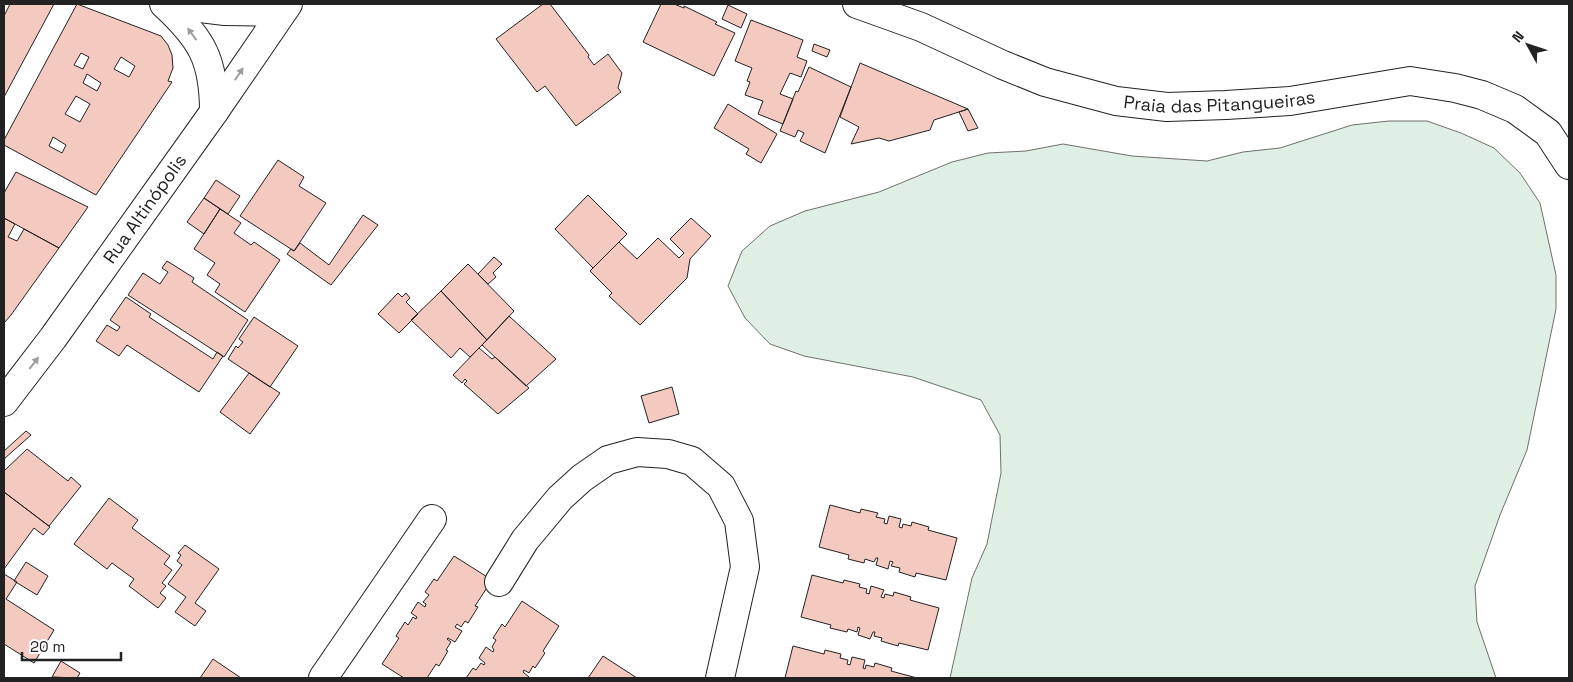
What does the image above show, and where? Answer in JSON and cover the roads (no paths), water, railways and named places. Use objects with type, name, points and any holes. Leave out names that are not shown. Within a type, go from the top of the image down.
[{"type":"main road","points":[[164,4],[193,34],[206,54],[211,68],[214,112]]},
{"type":"main road","points":[[168,4],[225,11],[284,8]]},
{"type":"main road","name":"Praia das Pitangueiras","points":[[857,4],[921,27],[1045,82],[1116,101],[1167,107],[1290,101],[1410,81],[1455,88],[1482,95],[1515,109],[1548,133],[1569,165]]},
{"type":"main road","name":"Rua Altinópolis","points":[[4,402],[53,338],[214,112],[284,8]]},
{"type":"main road","points":[[498,582],[525,540],[560,498],[582,478],[608,460],[637,452],[668,454],[692,461],[721,486],[739,521],[745,567],[722,670]]},
{"type":"main road","points":[[323,678],[432,519]]}]
